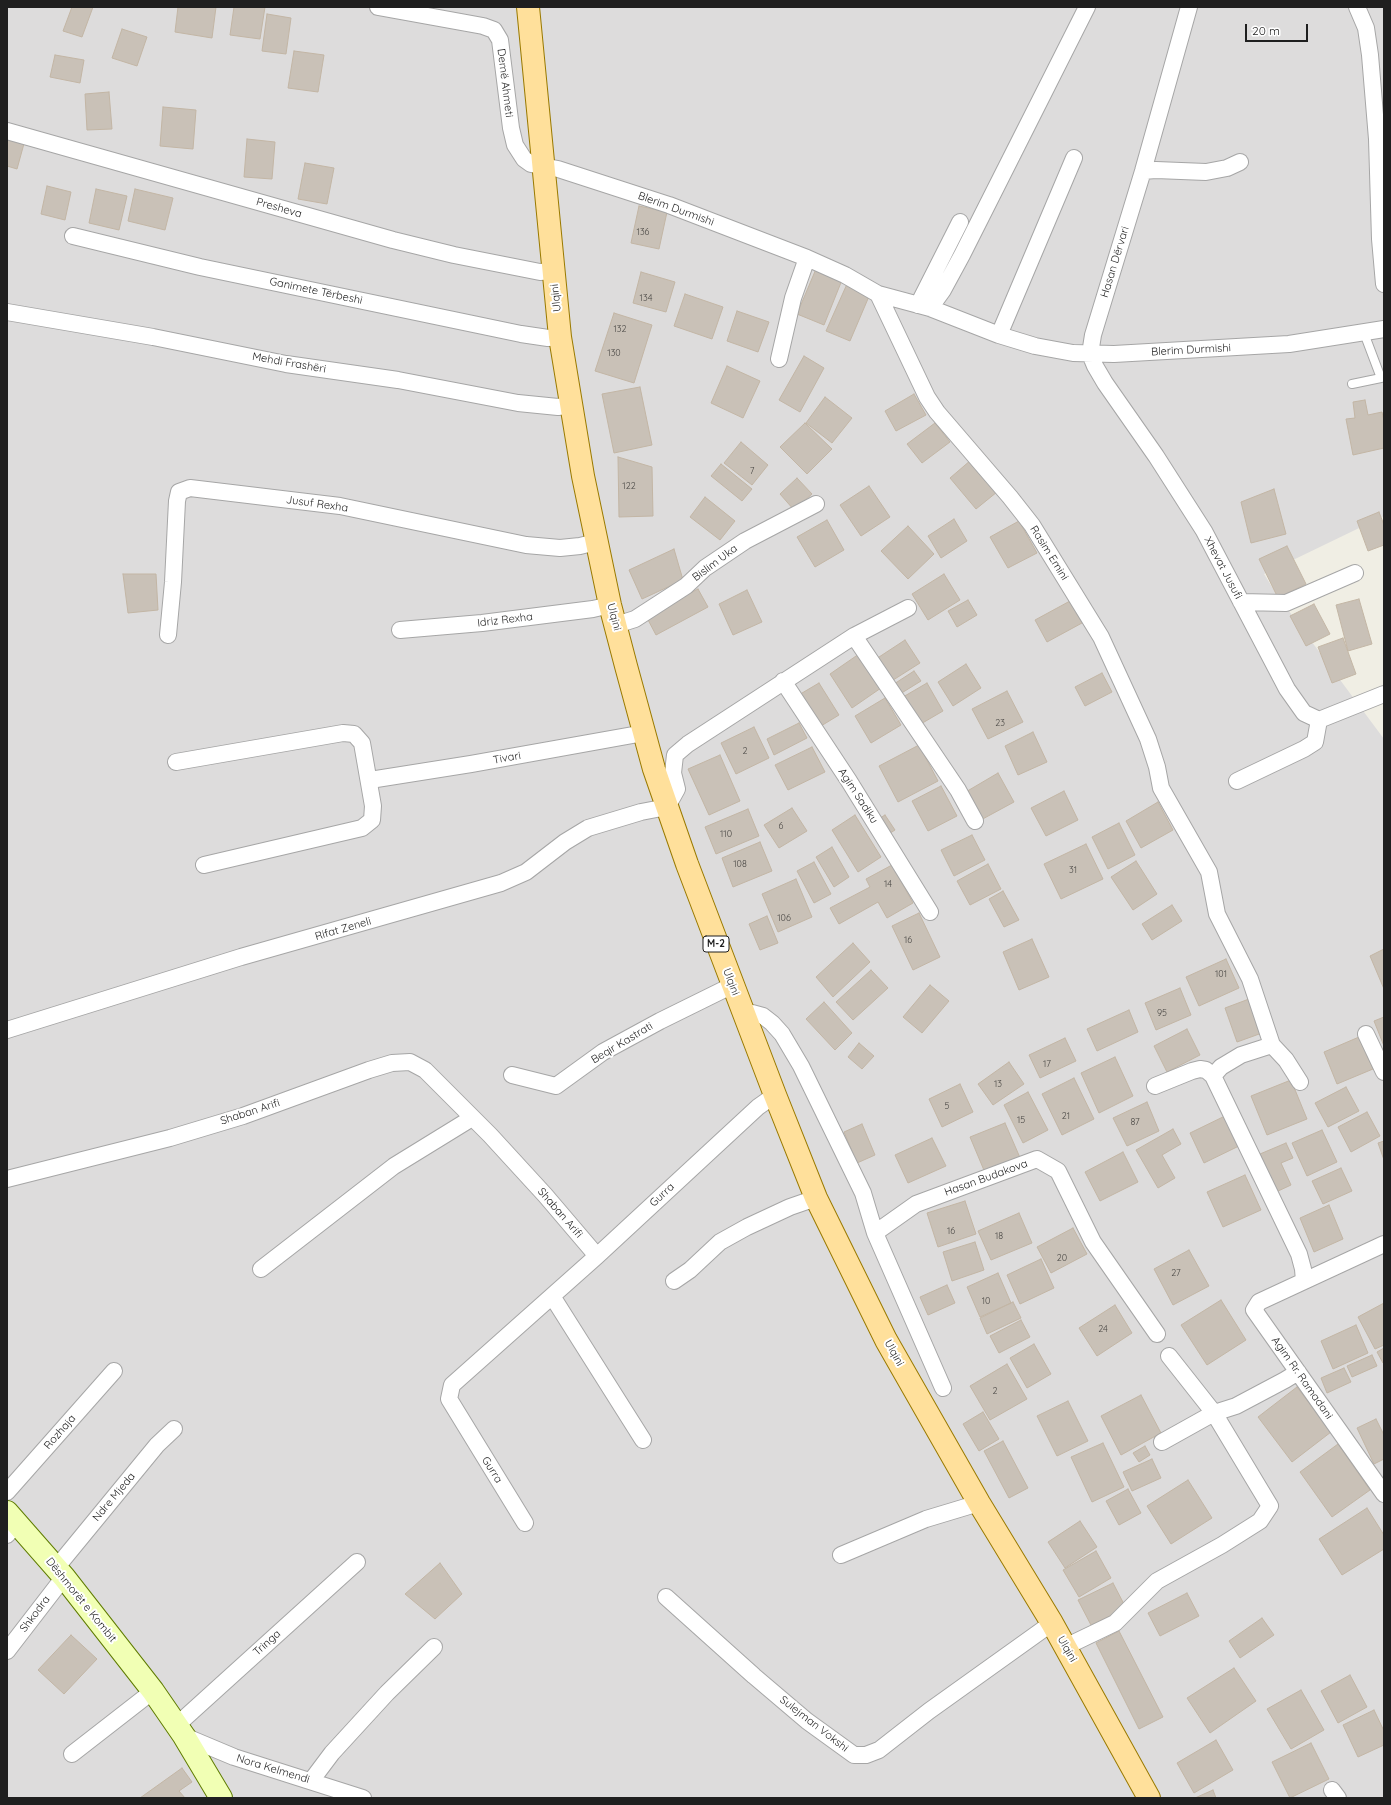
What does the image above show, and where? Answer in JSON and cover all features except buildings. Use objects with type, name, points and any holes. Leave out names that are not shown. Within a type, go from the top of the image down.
[{"type":"main road","name":"Ulqini","points":[[528,7],[560,337],[571,405],[596,542],[613,615],[644,733],[667,807],[709,926],[733,985],[774,1095],[816,1198],[886,1340],[979,1503],[1066,1647],[1150,1798]]},
{"type":"main road","name":"Dëshmorët e Kombit","points":[[10,1523],[60,1572],[153,1691],[181,1730],[221,1798]]},
{"type":"street","name":"Demë Ahmeti","points":[[378,7],[483,26],[494,30],[500,40],[511,128],[515,145],[524,159],[531,164],[544,167]]},
{"type":"street","points":[[924,307],[943,290],[1087,7]]},
{"type":"street","name":"Hasan Dërvari","points":[[1090,354],[1093,335],[1143,171],[1189,7]]},
{"type":"street","points":[[1357,7],[1366,28],[1370,55],[1377,139],[1380,239],[1384,284]]},
{"type":"street","name":"Presheva","points":[[7,131],[393,240],[454,255],[540,272],[553,271]]},
{"type":"street","points":[[998,335],[1074,158]]},
{"type":"street","points":[[1143,171],[1156,170],[1206,172],[1227,168],[1240,162]]},
{"type":"street","name":"Blerim Durmishi","points":[[544,167],[558,169],[669,205],[807,258],[845,275],[878,294],[924,307],[998,335],[1035,346],[1073,354],[1289,344],[1384,329]]},
{"type":"street","points":[[924,307],[960,222]]},
{"type":"street","name":"Ganimete Tërbeshi","points":[[73,236],[200,267],[521,334],[548,338],[560,337]]},
{"type":"street","points":[[779,359],[793,298],[807,258]]},
{"type":"street","name":"Rasim Emini","points":[[878,294],[927,397],[937,412],[1010,497],[1032,526],[1101,637],[1148,739],[1157,767],[1161,788],[1209,872],[1216,914],[1250,979],[1272,1045]]},
{"type":"street","name":"Mehdi Frashëri","points":[[7,312],[167,340],[286,364],[398,380],[518,403],[558,407],[571,405]]},
{"type":"street","name":"Xhevat Jusufi","points":[[1090,354],[1095,366],[1105,382],[1160,462],[1200,525],[1229,577],[1287,689],[1304,713],[1319,720]]},
{"type":"street","name":"Jusuf Rexha","points":[[168,635],[173,582],[177,501],[179,492],[190,488],[340,506],[526,545],[560,548],[580,546],[596,542]]},
{"type":"street","name":"Bislim Uka","points":[[613,615],[635,619],[686,586],[705,568],[745,541],[816,504]]},
{"type":"street","points":[[1241,602],[1286,603],[1355,573]]},
{"type":"street","points":[[667,807],[677,789],[673,773],[675,755],[688,744],[854,636],[908,608]]},
{"type":"street","name":"Idriz Rexha","points":[[400,630],[482,623],[593,609],[613,615]]},
{"type":"street","points":[[854,636],[958,790],[975,821]]},
{"type":"street","name":"Agim Sadiku","points":[[783,681],[849,781],[930,912]]},
{"type":"street","points":[[1237,781],[1304,750],[1315,742],[1319,720],[1384,694]]},
{"type":"street","points":[[176,762],[343,733],[354,734],[362,743],[370,780],[373,806],[372,820],[362,828],[204,865]]},
{"type":"street","name":"Tivari","points":[[370,780],[471,764],[644,733]]},
{"type":"street","name":"Rifat Zeneli","points":[[7,1030],[241,957],[501,883],[526,872],[565,842],[588,828],[641,812],[667,807]]},
{"type":"street","name":"Beqir Kastrati","points":[[512,1075],[556,1086],[609,1048],[660,1020],[733,985]]},
{"type":"street","points":[[744,1015],[752,1013],[763,1016],[782,1034],[793,1053],[818,1100],[863,1193],[875,1233],[943,1388]]},
{"type":"street","points":[[1366,1034],[1384,1072]]},
{"type":"street","points":[[1213,1076],[1221,1067],[1241,1055],[1272,1045],[1286,1060],[1300,1082]]},
{"type":"street","name":"Shaban Arifi","points":[[7,1179],[170,1138],[228,1120],[392,1063],[410,1062],[425,1070],[521,1168],[597,1256]]},
{"type":"street","points":[[1155,1086],[1200,1069],[1206,1070],[1213,1076],[1299,1254],[1303,1269],[1304,1281]]},
{"type":"street","name":"Gurra","points":[[525,1523],[448,1398],[452,1385],[597,1256],[709,1151],[758,1107],[774,1095]]},
{"type":"street","points":[[261,1269],[394,1166],[472,1118]]},
{"type":"street","name":"Hasan Budakova","points":[[875,1233],[916,1204],[1037,1159],[1058,1171],[1092,1242],[1156,1334]]},
{"type":"street","points":[[674,1281],[690,1270],[720,1242],[747,1227],[790,1207],[816,1198]]},
{"type":"street","name":"Agim Rr. Ramadani","points":[[1384,1244],[1259,1302],[1254,1310],[1384,1494]]},
{"type":"street","points":[[552,1296],[643,1440]]},
{"type":"street","points":[[1066,1647],[1115,1623],[1157,1580],[1222,1545],[1260,1521],[1270,1506],[1214,1413],[1169,1356]]},
{"type":"street","name":"Rozhaja","points":[[7,1492],[114,1371]]},
{"type":"street","points":[[1162,1442],[1214,1413],[1236,1406],[1298,1372]]},
{"type":"street","name":"Ndre Mjeda","points":[[60,1572],[157,1445],[174,1429]]},
{"type":"street","points":[[841,1555],[926,1519],[979,1503]]},
{"type":"street","name":"Tringa","points":[[181,1730],[356,1562]]},
{"type":"street","name":"Shkodra","points":[[7,1651],[60,1572]]},
{"type":"street","name":"Sulejman Vokshi","points":[[666,1597],[754,1676],[807,1720],[854,1755],[866,1755],[879,1750],[929,1711],[1052,1623]]},
{"type":"street","points":[[311,1782],[332,1753],[387,1693],[434,1647]]},
{"type":"street","points":[[72,1754],[153,1691]]},
{"type":"street","name":"Nora Kelmendi","points":[[181,1730],[234,1757],[363,1798]]},
{"type":"lane","points":[[1352,384],[1381,378],[1364,333]]},
{"type":"shaded area","points":[[7,7],[1384,7],[1384,516],[1264,574],[1277,595],[1384,739],[1384,1798],[7,1798]]}]
